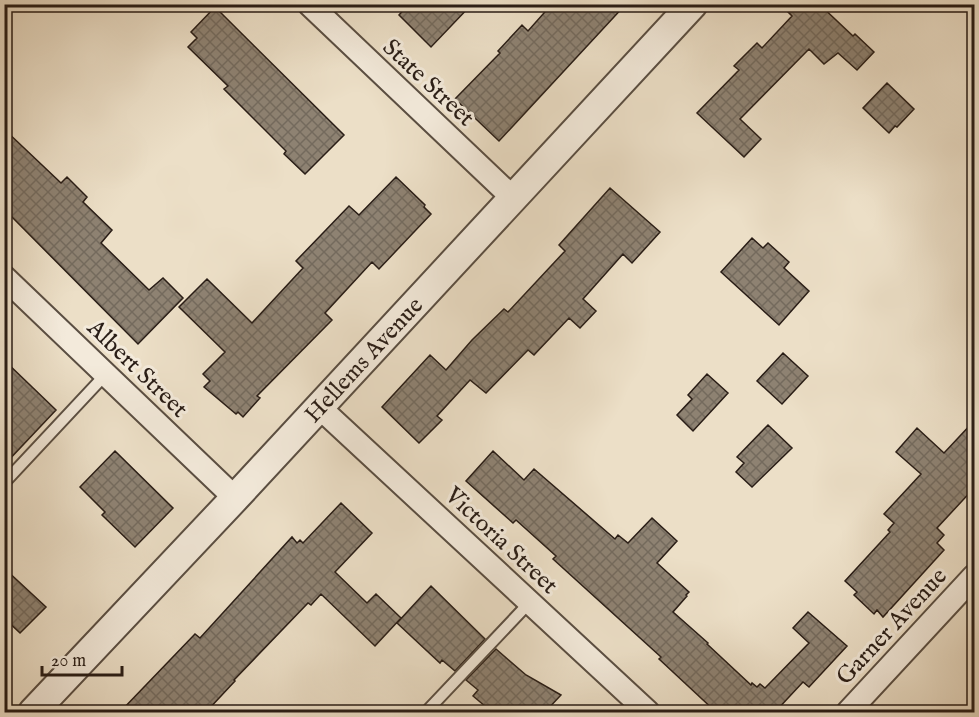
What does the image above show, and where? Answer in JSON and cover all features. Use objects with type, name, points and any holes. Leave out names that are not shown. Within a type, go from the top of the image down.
[{"type":"street","name":"State Street","points":[[309,4],[513,198]]},
{"type":"street","name":"Hellems Avenue","points":[[33,712],[235,498],[693,4]]},
{"type":"street","name":"Albert Street","points":[[4,277],[235,498]]},
{"type":"street","name":"Victoria Street","points":[[319,407],[648,712]]},
{"type":"street","name":"Garner Avenue","points":[[848,712],[975,576]]},
{"type":"lane","points":[[4,483],[106,374]]},
{"type":"lane","points":[[426,712],[530,602]]},
{"type":"building","points":[[409,4],[472,4],[431,47],[399,15]]},
{"type":"building","points":[[552,4],[626,4],[499,141],[455,99],[500,53],[498,51],[522,25],[528,31]]},
{"type":"building","points":[[780,4],[819,4],[874,52],[857,70],[838,53],[824,64],[809,49],[740,119],[761,139],[744,157],[697,113],[739,70],[734,66],[757,43],[762,48],[792,16]]},
{"type":"building","points":[[215,7],[344,135],[305,174],[284,154],[286,151],[224,89],[228,86],[188,47],[197,38],[191,32]]},
{"type":"building","points":[[887,83],[914,109],[889,133],[863,108]]},
{"type":"building","points":[[4,129],[61,183],[67,177],[87,197],[83,202],[112,230],[101,243],[149,290],[163,278],[183,298],[138,344],[4,209]]},
{"type":"building","points":[[396,177],[425,205],[424,207],[431,214],[379,269],[372,262],[325,313],[332,320],[257,396],[260,398],[243,417],[238,412],[236,414],[204,387],[210,381],[203,374],[225,352],[179,307],[207,279],[252,323],[303,268],[296,261],[349,206],[359,215]]},
{"type":"building","points":[[610,188],[660,232],[632,263],[623,254],[583,299],[596,311],[580,328],[569,318],[534,355],[528,350],[486,393],[470,380],[437,416],[442,420],[419,443],[382,407],[430,355],[446,370],[472,340],[504,309],[508,312],[565,251],[559,245]]},
{"type":"building","points":[[752,238],[763,248],[768,243],[789,262],[784,268],[809,291],[779,325],[721,272]]},
{"type":"building","points":[[783,353],[808,376],[782,404],[757,381]]},
{"type":"building","points":[[4,360],[56,410],[4,465]]},
{"type":"building","points":[[707,374],[728,393],[693,431],[677,415],[692,399],[688,395]]},
{"type":"building","points":[[975,420],[975,487],[937,528],[944,535],[937,543],[944,550],[883,617],[877,610],[874,614],[854,595],[857,592],[845,581],[890,532],[888,530],[894,523],[884,514],[921,474],[896,452],[917,428],[944,453]]},
{"type":"building","points":[[768,425],[792,448],[752,487],[736,472],[744,463],[737,457]]},
{"type":"building","points":[[115,451],[173,508],[135,547],[102,515],[105,512],[80,487]]},
{"type":"building","points":[[493,451],[524,480],[534,469],[615,539],[618,535],[628,543],[652,518],[677,541],[657,563],[689,592],[673,612],[751,685],[752,683],[757,687],[760,684],[765,688],[809,643],[793,628],[808,612],[847,646],[809,687],[803,682],[775,712],[716,712],[659,659],[661,657],[553,559],[556,556],[516,520],[513,523],[466,481]]},
{"type":"building","points":[[341,503],[372,533],[335,572],[367,603],[376,594],[401,618],[375,646],[321,594],[311,605],[308,603],[206,712],[120,712],[195,634],[200,638],[292,537],[297,543],[300,540],[303,543]]},
{"type":"building","points":[[4,568],[46,607],[20,633],[4,618]]},
{"type":"building","points":[[431,586],[485,639],[455,671],[442,660],[440,663],[397,623]]},
{"type":"building","points":[[496,649],[526,675],[561,695],[545,712],[492,712],[473,696],[478,690],[466,680]]}]
